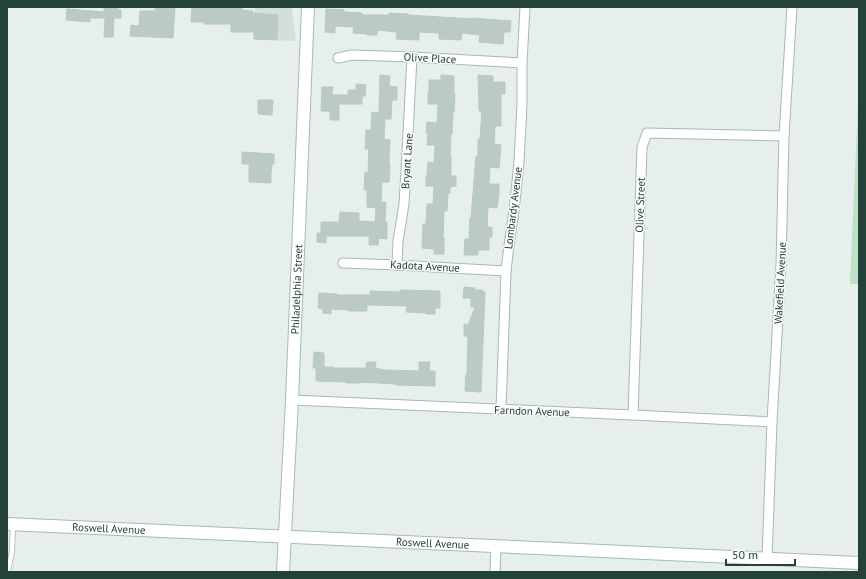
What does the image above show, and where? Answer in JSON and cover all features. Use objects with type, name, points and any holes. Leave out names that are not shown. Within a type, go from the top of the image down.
[{"type":"street","name":"Philadelphia Street","points":[[283,572],[292,400],[308,7]]},
{"type":"street","name":"Lombardy Avenue","points":[[502,409],[506,271],[519,162],[525,7]]},
{"type":"street","name":"Wakefield Avenue","points":[[767,559],[772,422],[782,265],[784,136],[792,7]]},
{"type":"street","name":"Olive Place","points":[[338,58],[352,56],[412,57],[522,63]]},
{"type":"street","name":"Bryant Lane","points":[[398,265],[398,241],[404,204],[412,57]]},
{"type":"street","name":"Olive Street","points":[[633,415],[642,147],[647,133],[784,136]]},
{"type":"street","name":"Kadota Avenue","points":[[343,263],[506,271]]},
{"type":"street","name":"Farndon Avenue","points":[[292,400],[772,422]]},
{"type":"street","name":"Roswell Avenue","points":[[10,524],[859,563]]},
{"type":"street","points":[[495,572],[496,547]]},
{"type":"lane","points":[[8,572],[12,552],[10,524]]},
{"type":"shaded area","points":[[255,7],[291,7],[296,41],[254,39]]},
{"type":"green space","points":[[859,84],[859,284],[850,284]]},
{"type":"building","points":[[104,7],[118,7],[118,10],[121,10],[121,18],[114,18],[113,37],[104,37],[105,18],[90,18],[90,22],[66,20],[67,9],[104,12]]},
{"type":"building","points":[[156,7],[175,7],[173,38],[130,36],[131,25],[139,26],[140,11],[155,11]]},
{"type":"building","points":[[192,7],[242,7],[242,10],[253,11],[253,13],[278,15],[277,40],[254,39],[254,32],[231,32],[231,24],[204,24],[204,22],[191,22]]},
{"type":"building","points":[[326,9],[362,13],[362,15],[389,15],[389,13],[511,21],[510,32],[504,32],[503,44],[479,42],[480,35],[462,33],[461,40],[439,39],[439,33],[419,32],[419,40],[396,39],[397,32],[377,30],[377,35],[353,33],[354,27],[335,26],[335,33],[325,32]]},
{"type":"building","points":[[380,75],[390,76],[389,86],[397,87],[397,100],[392,100],[391,119],[385,119],[384,139],[390,140],[390,170],[389,182],[382,182],[381,202],[386,202],[385,222],[387,222],[387,239],[379,238],[378,245],[369,245],[369,236],[326,236],[326,243],[317,242],[317,233],[321,233],[321,222],[339,222],[340,212],[359,213],[359,221],[375,222],[376,208],[367,207],[367,190],[364,190],[365,172],[368,173],[369,149],[365,149],[366,130],[371,130],[372,112],[379,113]]},
{"type":"building","points":[[441,75],[454,76],[455,94],[450,155],[451,176],[456,176],[456,186],[450,187],[450,193],[448,193],[447,211],[444,211],[444,254],[434,254],[434,249],[422,248],[423,224],[426,224],[427,204],[433,204],[434,186],[426,186],[428,162],[434,163],[435,145],[427,145],[428,133],[426,133],[427,122],[437,123],[438,104],[428,104],[429,80],[441,80]]},
{"type":"building","points":[[478,75],[493,76],[493,82],[505,82],[505,94],[501,94],[501,126],[495,126],[494,144],[501,145],[499,168],[490,167],[489,184],[499,184],[499,194],[497,208],[488,207],[487,227],[492,227],[492,237],[489,237],[489,250],[478,250],[478,255],[464,255],[465,239],[469,239],[476,156],[478,156],[478,139],[480,139],[482,111],[479,111]]},
{"type":"building","points":[[356,84],[366,85],[365,96],[362,96],[362,104],[339,104],[339,120],[330,120],[330,111],[321,111],[322,87],[333,87],[332,95],[348,95],[348,90],[356,90]]},
{"type":"building","points":[[258,100],[273,100],[272,115],[258,114]]},
{"type":"building","points":[[242,152],[274,154],[271,183],[249,182],[249,164],[242,164]]},
{"type":"building","points":[[464,287],[475,288],[474,290],[483,290],[483,292],[485,292],[481,392],[465,391],[468,336],[464,336],[464,324],[468,325],[475,307],[471,307],[471,298],[463,298]]},
{"type":"building","points":[[400,290],[440,291],[440,308],[435,308],[435,314],[426,314],[406,312],[407,306],[367,305],[367,311],[331,309],[331,314],[323,313],[323,309],[318,308],[319,293],[337,295],[370,295],[370,291],[400,292]]},
{"type":"building","points":[[314,352],[324,353],[324,367],[333,368],[366,368],[367,362],[376,362],[375,368],[384,370],[419,371],[419,362],[430,362],[429,371],[435,371],[435,386],[316,381],[316,368],[313,368]]}]
